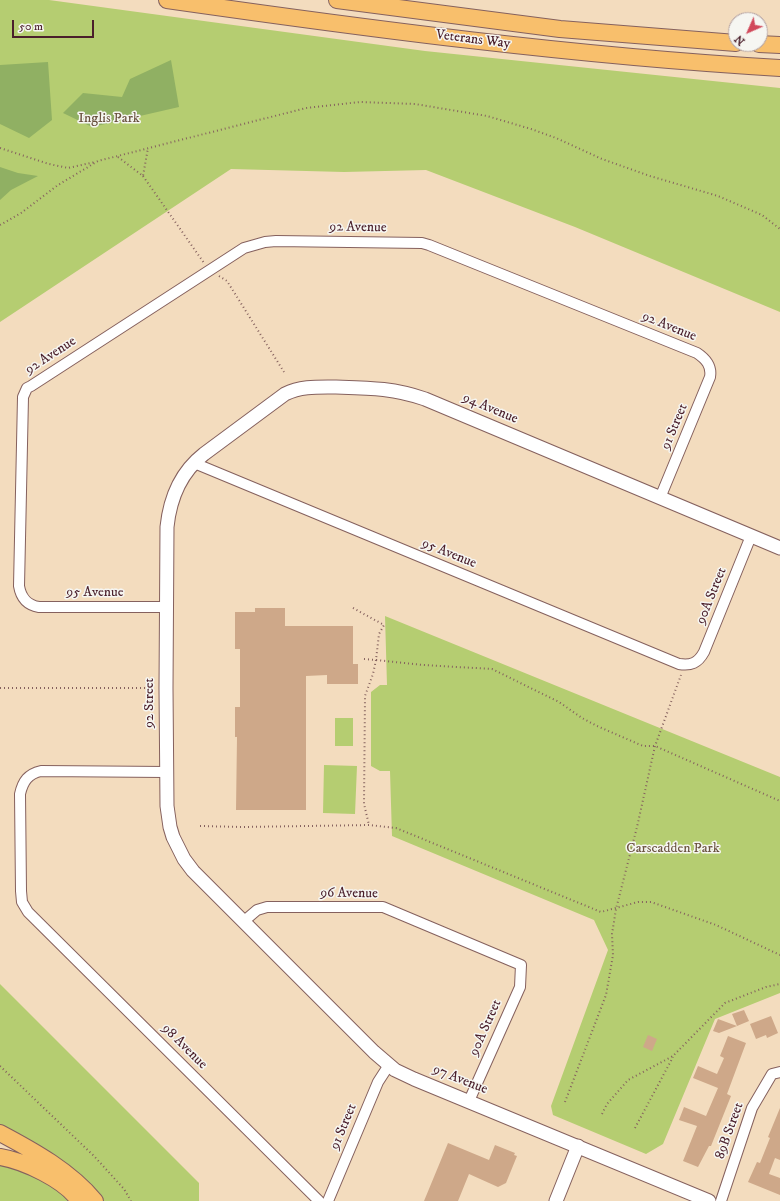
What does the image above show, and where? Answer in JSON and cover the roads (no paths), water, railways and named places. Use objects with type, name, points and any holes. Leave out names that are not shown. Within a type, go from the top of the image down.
[{"type":"main road","name":"Veterans Way","points":[[167,0],[306,20],[556,50],[718,65],[780,68]]},
{"type":"main road","name":"Veterans Way","points":[[337,0],[560,29],[728,41]]},
{"type":"main road","points":[[768,44],[780,45]]},
{"type":"main road","points":[[0,1133],[64,1172],[85,1190],[95,1201]]},
{"type":"main road","points":[[0,1157],[32,1166],[58,1181],[79,1201]]},
{"type":"street","name":"92 Avenue","points":[[26,602],[22,598],[19,586],[22,406],[25,392],[31,386],[244,248],[265,242],[422,243],[697,353],[710,365]]},
{"type":"street","name":"91 Street","points":[[660,498],[709,383],[711,372],[710,365]]},
{"type":"street","name":"94 Avenue","points":[[194,464],[204,454],[291,391],[309,387],[380,388],[425,399],[780,548]]},
{"type":"street","name":"95 Avenue","points":[[194,464],[679,664],[694,664]]},
{"type":"street","name":"92 Street","points":[[194,464],[178,486],[171,503],[168,513],[166,540],[166,772],[168,816],[170,827],[178,847],[193,871],[243,922]]},
{"type":"street","name":"90A Street","points":[[694,664],[701,658],[704,652],[751,536]]},
{"type":"street","name":"95 Avenue","points":[[26,602],[39,607],[166,607]]},
{"type":"street","name":"98 Avenue","points":[[166,772],[41,771],[31,774],[22,787],[20,794],[22,902],[28,912],[319,1201]]},
{"type":"street","name":"96 Avenue","points":[[243,922],[257,910],[266,907],[383,907],[521,965]]},
{"type":"street","name":"97 Avenue","points":[[243,922],[374,1052],[389,1065],[403,1074],[709,1201]]},
{"type":"street","name":"90A Street","points":[[469,1101],[520,987],[521,965]]},
{"type":"street","name":"91 Street","points":[[328,1201],[378,1082],[389,1065]]},
{"type":"street","name":"89B Street","points":[[720,1201],[752,1108],[776,1073]]},
{"type":"street","points":[[556,1201],[578,1146]]},
{"type":"park label","name":"Inglis Park","points":[[109,119]]},
{"type":"park label","name":"Carscadden Park","points":[[673,849]]}]
